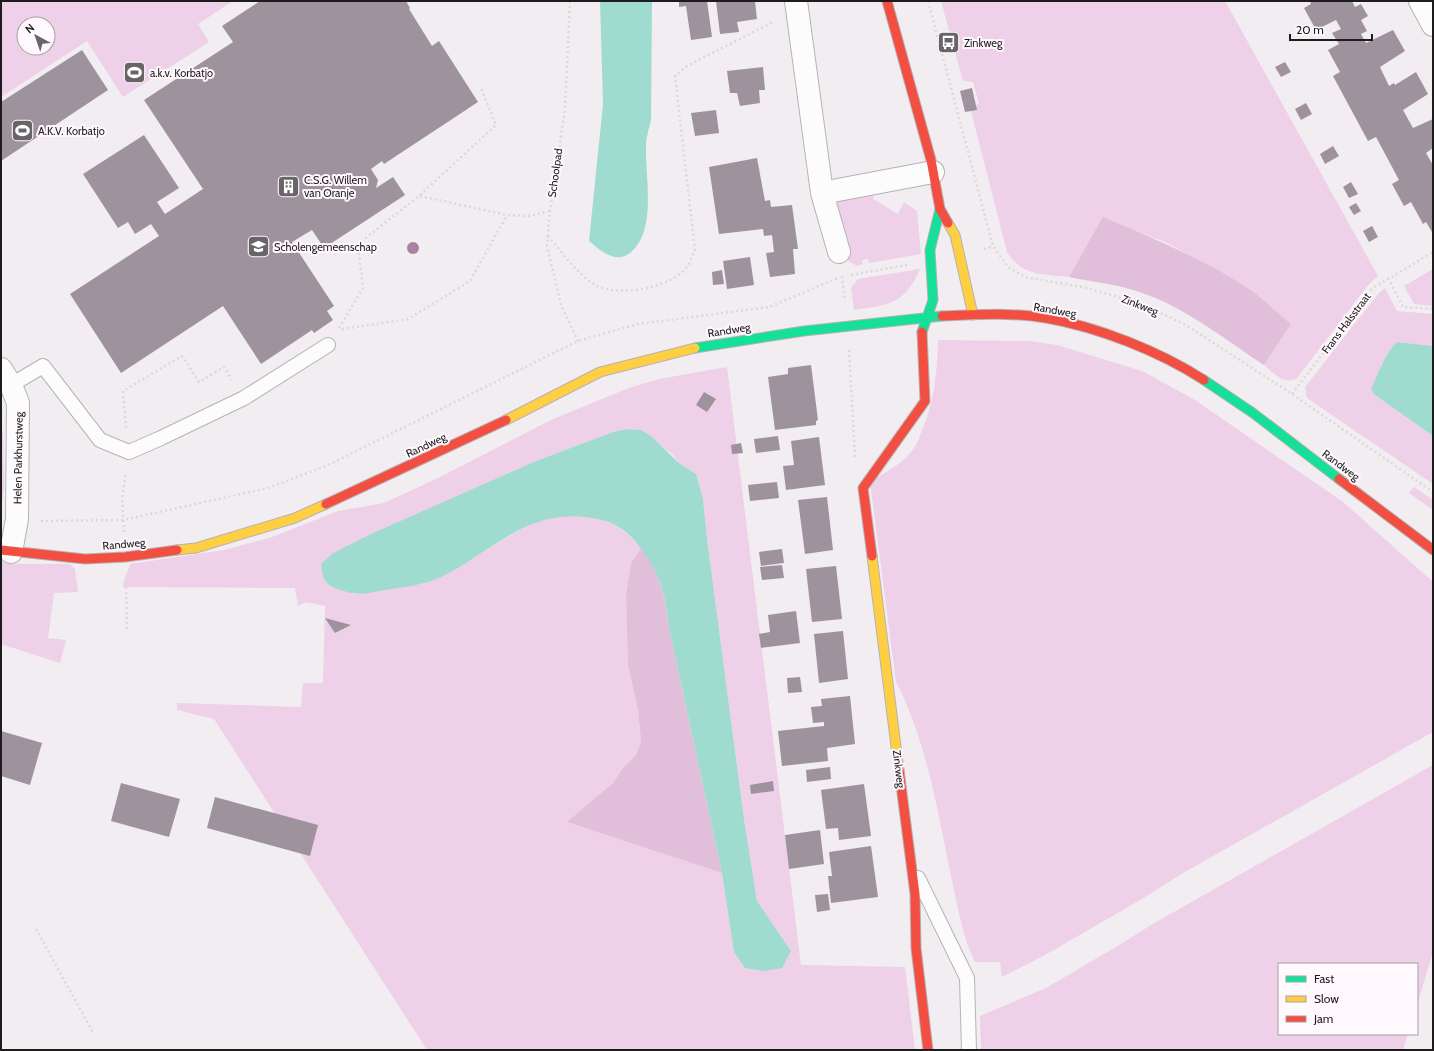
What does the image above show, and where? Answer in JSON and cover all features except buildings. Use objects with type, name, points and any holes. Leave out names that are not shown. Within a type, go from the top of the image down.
[{"type":"street","points":[[887,1],[933,172],[940,209],[955,235],[973,315]]},
{"type":"street","points":[[1420,1],[1433,26]]},
{"type":"street","points":[[797,10],[822,193],[839,252]]},
{"type":"street","points":[[822,193],[933,172]]},
{"type":"street","points":[[863,488],[925,401],[922,332],[929,316],[933,300],[930,250],[940,209]]},
{"type":"street","name":"Randweg","points":[[6,551],[85,559],[125,557],[196,548],[295,518],[489,429],[600,372],[695,348],[847,326],[929,316],[973,315],[1044,318],[1104,332],[1185,368],[1252,413],[1433,550]]},
{"type":"street","name":"Helen Parkhurstweg","points":[[4,382],[18,403],[17,519],[6,551]]},
{"type":"street","name":"Zinkweg","points":[[863,488],[915,894],[916,948],[928,1050]]},
{"type":"lane","points":[[4,382],[43,366],[100,440],[129,452],[244,398],[328,346]]},
{"type":"lane","points":[[911,865],[967,978],[969,1050]]},
{"type":"path","name":"Schoolpad","points":[[570,1],[565,109],[550,211],[547,246],[561,305],[578,341]]},
{"type":"path","name":"Zinkweg","points":[[928,1],[993,246],[1008,267],[1025,277],[1087,288],[1152,309],[1186,325],[1292,394]]},
{"type":"path","points":[[548,236],[570,262],[593,284],[619,292],[647,289],[670,279],[687,268],[695,250],[675,76],[687,66],[797,10]]},
{"type":"path","points":[[481,88],[496,125],[419,196],[358,244],[363,288],[338,330],[408,319],[470,282],[507,215]]},
{"type":"path","points":[[419,196],[507,215],[528,216],[550,211]]},
{"type":"path","points":[[960,256],[993,246]]},
{"type":"path","points":[[839,252],[847,326],[853,450],[863,488]]},
{"type":"path","name":"Frans Halsstraat","points":[[1292,394],[1373,288],[1433,252]]},
{"type":"path","name":"Randweg","points":[[17,519],[67,522],[123,520],[268,488],[326,466],[578,341],[638,324],[769,307],[842,277],[931,260]]},
{"type":"path","points":[[1388,278],[1403,307],[1433,309]]},
{"type":"path","points":[[1292,394],[1433,492]]},
{"type":"path","points":[[36,929],[94,1034]]},
{"type":"shaded area","name":"a.k.v. Korbatjo","points":[[1,1],[233,1],[198,24],[209,42],[123,97],[87,41],[1,97]]},
{"type":"shaded area","points":[[600,1],[652,1],[651,120],[646,147],[648,202],[647,217],[644,231],[639,242],[631,252],[620,257],[609,255],[589,241],[603,104]]},
{"type":"shaded area","points":[[941,1],[1225,1],[1378,276],[1369,284],[1297,378],[1292,380],[1283,380],[1264,365],[1291,324],[1208,265],[1165,242],[1103,218],[1069,277],[1042,274],[1026,270],[1013,260],[1007,252],[970,107],[979,104],[973,82],[963,81]]},
{"type":"shaded area","points":[[874,192],[873,199],[898,214],[904,202],[917,211],[921,254],[869,263],[868,259],[862,260],[863,264],[857,266],[848,261],[834,205],[837,201]]},
{"type":"shaded area","points":[[1103,217],[1159,241],[1232,278],[1255,293],[1291,324],[1264,365],[1198,321],[1163,302],[1126,288],[1069,277]]},
{"type":"shaded area","points":[[920,269],[908,289],[902,296],[894,301],[854,310],[851,288],[858,279]]},
{"type":"shaded area","points":[[1433,269],[1433,306],[1414,304],[1404,286]]},
{"type":"shaded area","points":[[1385,288],[1397,311],[1433,314],[1433,346],[1397,342],[1392,346],[1385,359],[1375,395],[1433,436],[1433,484],[1307,398],[1305,387],[1379,293]]},
{"type":"shaded area","points":[[938,340],[1029,341],[1057,345],[1142,371],[1195,400],[1343,502],[1433,582],[1433,732],[1183,873],[1142,899],[1045,955],[1002,977],[1000,962],[975,962],[966,940],[923,750],[896,682],[870,482],[908,456],[917,443],[933,396]]},
{"type":"shaded area","points":[[1397,342],[1433,346],[1433,436],[1375,395],[1371,389],[1386,357]]},
{"type":"shaded area","points":[[727,367],[801,965],[905,967],[915,1050],[427,1050],[214,719],[177,710],[177,703],[301,707],[303,683],[323,683],[325,606],[306,602],[298,606],[295,588],[123,587],[130,564],[224,550],[272,537],[338,511],[384,503],[438,478],[553,419],[629,388],[659,379]],"holes":[[[626,429],[641,430],[673,455],[679,463],[696,474],[703,499],[744,819],[757,901],[791,951],[734,952],[722,873],[568,822],[613,783],[623,768],[636,755],[641,742],[638,710],[628,665],[626,595],[631,563],[641,548],[629,535],[618,527],[597,519],[570,516],[553,517],[522,529],[453,569],[394,588],[352,594],[333,553],[536,461],[613,432]]]},
{"type":"shaded area","points":[[1,429],[3,431],[4,489],[1,510]]},
{"type":"shaded area","points":[[626,429],[641,430],[651,436],[679,463],[696,474],[703,499],[744,819],[757,901],[791,951],[782,968],[764,971],[745,968],[734,952],[722,873],[669,628],[663,591],[650,561],[625,531],[610,523],[592,518],[569,516],[549,519],[530,525],[512,534],[460,567],[428,582],[359,594],[349,593],[338,589],[329,585],[324,579],[321,564],[333,553],[371,534],[536,461],[613,432]]},
{"type":"shaded area","points":[[1414,487],[1433,500],[1433,510],[1409,493]]},
{"type":"shaded area","points":[[641,548],[648,557],[658,576],[664,596],[669,628],[722,873],[567,822],[613,783],[623,768],[636,755],[641,742],[638,710],[628,665],[626,595],[631,563]]},
{"type":"shaded area","points":[[1,561],[20,564],[70,564],[75,569],[78,592],[54,593],[48,638],[66,640],[60,663],[1,644]]},
{"type":"shaded area","points":[[1433,765],[1433,952],[1418,1002],[1418,963],[1278,963],[1278,1035],[1408,1035],[1403,1050],[981,1050],[980,1016],[1046,988],[1151,925]]},
{"type":"traffic: fast","points":[[922,332],[933,300],[930,250],[940,209]]},
{"type":"traffic: fast","points":[[695,348],[804,331],[942,316]]},
{"type":"traffic: fast","points":[[1204,380],[1253,413],[1339,479]]},
{"type":"traffic: slow","points":[[948,223],[955,235],[973,315]]},
{"type":"traffic: slow","points":[[506,420],[600,372],[695,348]]},
{"type":"traffic: slow","points":[[177,550],[196,548],[295,518],[326,504]]},
{"type":"traffic: slow","points":[[872,556],[899,770]]},
{"type":"traffic: jam","points":[[887,1],[931,160],[940,209],[948,223]]},
{"type":"traffic: jam","points":[[942,316],[994,314],[1020,315],[1066,322],[1107,334],[1148,350],[1168,359],[1204,380]]},
{"type":"traffic: jam","points":[[872,556],[863,488],[925,401],[922,332]]},
{"type":"traffic: jam","points":[[326,504],[506,420]]},
{"type":"traffic: jam","points":[[1339,479],[1433,550]]},
{"type":"traffic: jam","points":[[1,550],[85,559],[125,557],[177,550]]},
{"type":"traffic: jam","points":[[899,770],[915,894],[916,948],[928,1050]]},
{"type":"place","name":"Zinkweg","points":[[949,43]]},
{"type":"place","name":"a.k.v. Korbatjo","points":[[134,73]]},
{"type":"place","name":"A.K.V. Korbatjo","points":[[23,131]]},
{"type":"place","name":"C.S.G. Willem van Oranje","points":[[289,186]]},
{"type":"place","name":"Scholengemeenschap","points":[[259,247]]}]
